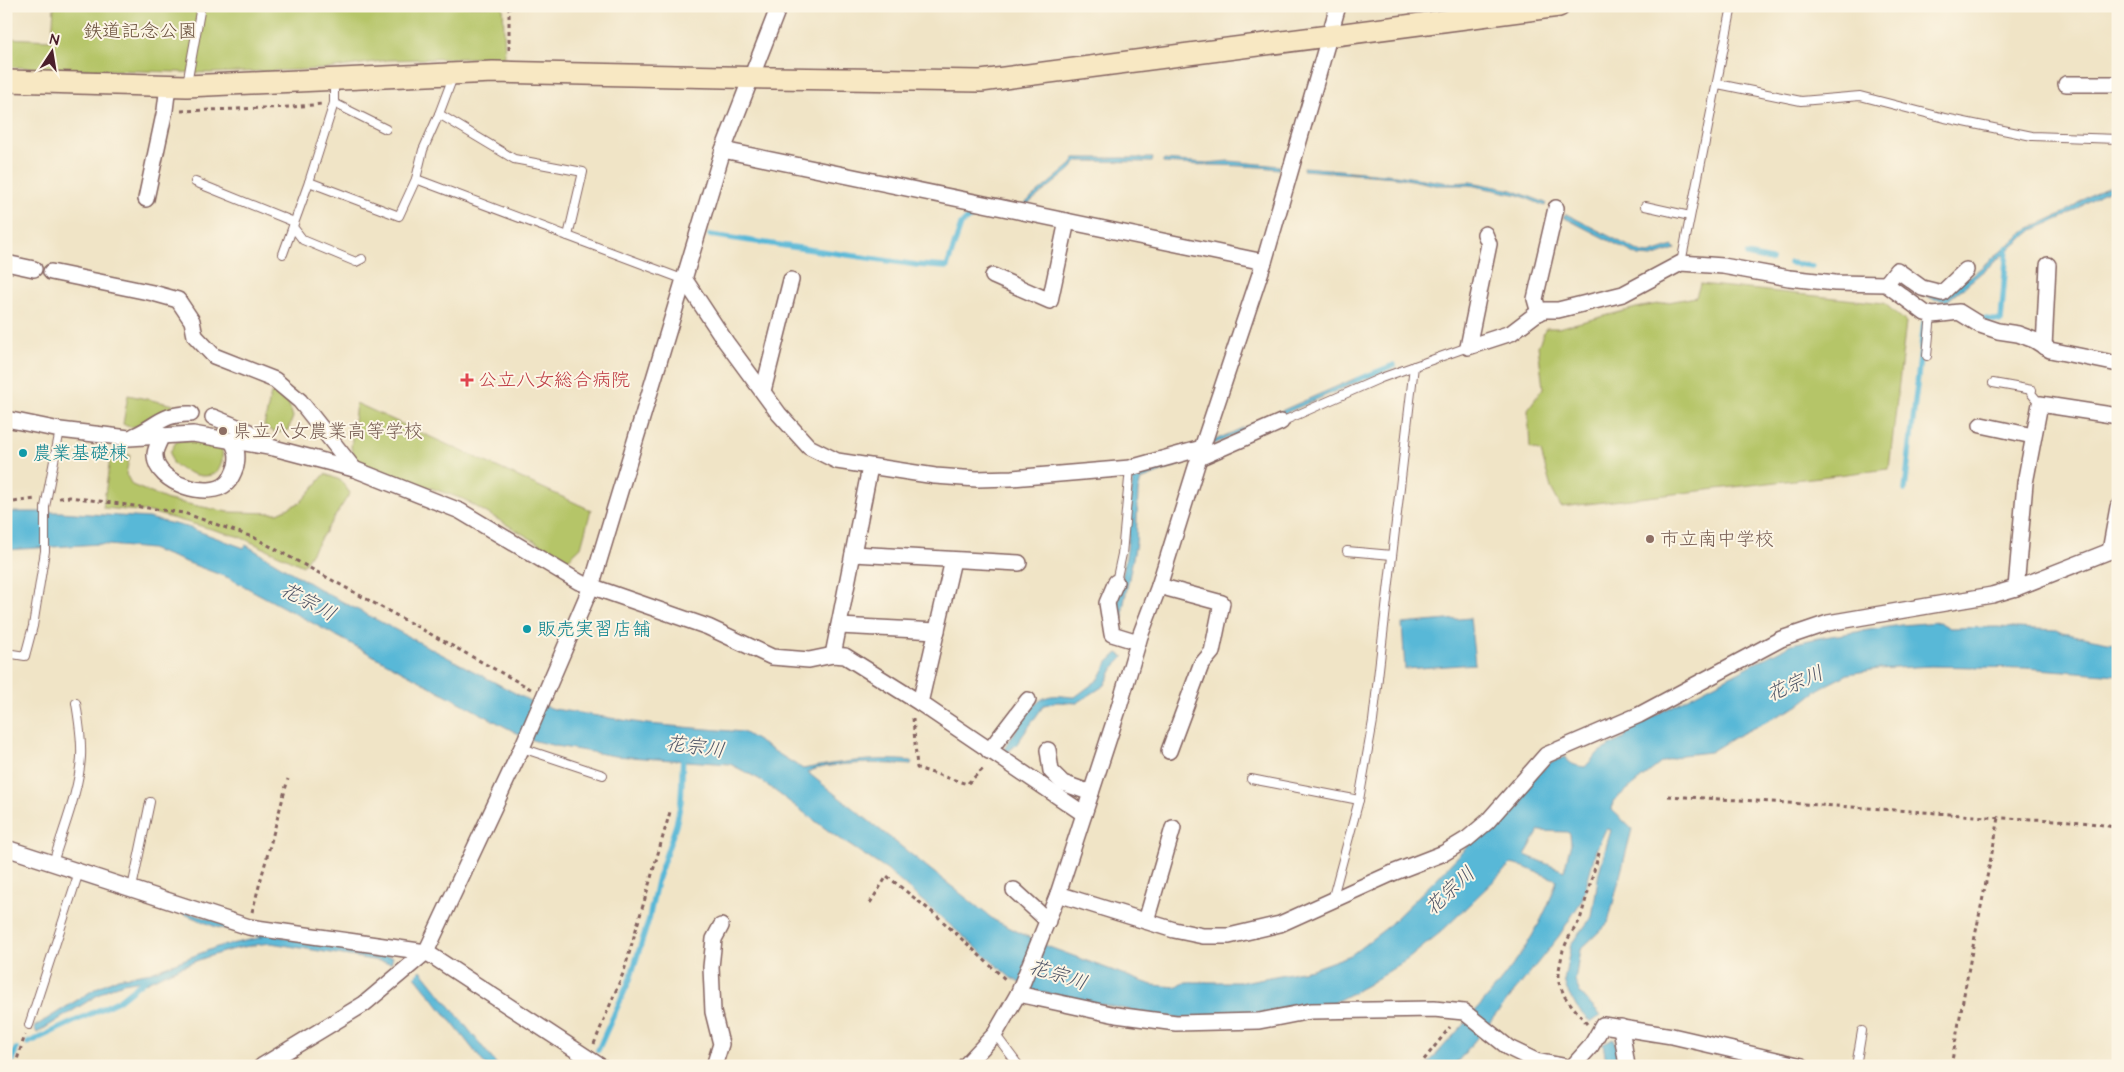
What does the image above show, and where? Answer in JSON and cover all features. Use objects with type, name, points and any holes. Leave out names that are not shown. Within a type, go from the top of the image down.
[{"type":"street","points":[[262,1066],[364,1004],[426,952],[523,745],[538,695],[591,587],[723,150],[779,6]]},
{"type":"street","points":[[965,1066],[995,1034],[1020,992],[1058,894],[1119,707],[1138,642],[1159,586],[1200,453],[1264,262],[1338,6]]},
{"type":"street","points":[[6,82],[177,86],[493,72],[981,81],[1558,6]]},
{"type":"street","points":[[2066,84],[2118,84]]},
{"type":"street","points":[[146,199],[165,110],[177,86]]},
{"type":"street","points":[[723,150],[1264,262]]},
{"type":"street","points":[[1539,313],[1535,299],[1556,208]]},
{"type":"street","points":[[993,276],[1050,301],[1066,221]]},
{"type":"street","points":[[1485,234],[1489,244],[1468,347],[1511,333],[1545,310],[1558,310],[1623,294],[1681,263],[1723,266],[1789,278],[1835,283],[1886,284],[1925,312],[1931,314],[1959,312],[1980,325],[1998,331],[2018,334],[2050,350],[2118,364]]},
{"type":"street","points":[[6,263],[34,269]]},
{"type":"street","points":[[2044,346],[2048,265]]},
{"type":"street","points":[[1886,284],[1897,270],[1922,288],[1942,293],[1966,270]]},
{"type":"street","points":[[51,272],[178,300],[192,321],[194,336],[214,356],[275,380],[300,401],[354,469]]},
{"type":"street","points":[[685,280],[726,342],[779,414],[809,447],[837,461],[870,467],[977,479],[1130,468],[1200,453],[1281,422]]},
{"type":"street","points":[[763,390],[791,280]]},
{"type":"street","points":[[2016,588],[2025,483],[2040,404],[2118,416]]},
{"type":"street","points":[[129,438],[143,432],[167,416],[191,414]]},
{"type":"street","points":[[213,417],[247,431],[274,448]]},
{"type":"street","points":[[6,419],[60,430],[129,438],[149,438],[162,434],[193,434],[274,448],[354,469],[460,511],[579,582],[708,627],[772,657],[808,660],[833,655],[845,656],[1084,814]]},
{"type":"street","points":[[1981,426],[2033,436]]},
{"type":"street","points":[[162,434],[154,455],[158,470],[175,483],[193,489],[212,489],[226,484],[234,474],[238,457],[236,447],[231,440]]},
{"type":"street","points":[[833,655],[870,467]]},
{"type":"street","points":[[1058,894],[1174,930],[1203,936],[1229,936],[1280,924],[1396,872],[1444,853],[1468,839],[1487,822],[1546,755],[1639,714],[1781,639],[1828,623],[1992,595],[2016,588],[2114,550],[2118,507]]},
{"type":"street","points":[[853,554],[1019,563]]},
{"type":"street","points":[[914,700],[937,630],[953,560]]},
{"type":"street","points":[[1116,582],[1107,603],[1112,634],[1138,642]]},
{"type":"street","points":[[1159,586],[1222,603],[1212,652],[1201,665],[1169,751]]},
{"type":"street","points":[[839,626],[937,630]]},
{"type":"street","points":[[993,754],[1028,700]]},
{"type":"street","points":[[1048,750],[1051,771],[1062,783],[1091,793]]},
{"type":"street","points":[[1146,921],[1173,828]]},
{"type":"street","points":[[6,848],[249,927],[426,952],[587,1061]]},
{"type":"street","points":[[1014,890],[1048,921]]},
{"type":"street","points":[[714,1066],[721,1044],[713,1012],[711,967],[714,939],[722,926]]},
{"type":"street","points":[[1020,992],[1116,1015],[1176,1023],[1259,1021],[1311,1011],[1434,1009],[1464,1012],[1509,1048],[1536,1060],[1562,1066]]},
{"type":"street","points":[[1573,1066],[1603,1025],[1672,1036],[1802,1066]]},
{"type":"street","points":[[1621,1028],[1627,1066]]},
{"type":"lane","points":[[177,86],[201,6]]},
{"type":"lane","points":[[1681,263],[1732,6]]},
{"type":"lane","points":[[309,182],[399,216],[416,179],[423,150],[454,74]]},
{"type":"lane","points":[[283,254],[309,182],[334,103],[334,80]]},
{"type":"lane","points":[[1718,84],[1801,102],[1860,96],[1946,118],[2032,136],[2118,139]]},
{"type":"lane","points":[[334,103],[386,129]]},
{"type":"lane","points":[[439,114],[514,159],[583,172],[568,236]]},
{"type":"lane","points":[[416,179],[685,280]]},
{"type":"lane","points":[[195,182],[294,225],[303,240],[356,262],[362,259]]},
{"type":"lane","points":[[1645,206],[1690,216]]},
{"type":"lane","points":[[1927,356],[1931,314]]},
{"type":"lane","points":[[1281,422],[1414,366],[1468,347]]},
{"type":"lane","points":[[1334,893],[1359,800],[1373,721],[1414,366]]},
{"type":"lane","points":[[1993,383],[2032,390],[2031,394],[2040,404]]},
{"type":"lane","points":[[6,653],[25,656],[33,626],[45,551],[46,498],[60,430]]},
{"type":"lane","points":[[1116,582],[1122,554],[1130,468]]},
{"type":"lane","points":[[1347,551],[1392,555]]},
{"type":"lane","points":[[52,863],[77,782],[81,759],[81,737],[76,703]]},
{"type":"lane","points":[[523,745],[603,775]]},
{"type":"lane","points":[[1251,779],[1359,800]]},
{"type":"lane","points":[[132,888],[150,802]]},
{"type":"lane","points":[[29,1025],[80,872]]},
{"type":"lane","points":[[1856,1066],[1862,1031]]},
{"type":"lane","points":[[995,1034],[1019,1066]]},
{"type":"path","points":[[509,6],[510,52]]},
{"type":"path","points":[[165,110],[292,107],[334,103]]},
{"type":"path","points":[[6,502],[70,498],[184,513],[255,538],[538,695]]},
{"type":"path","points":[[914,700],[917,768],[967,784],[993,754]]},
{"type":"path","points":[[249,927],[259,882],[288,779]]},
{"type":"path","points":[[1668,796],[1873,808],[1999,818],[2072,820],[2118,828]]},
{"type":"path","points":[[587,1061],[624,971],[670,812]]},
{"type":"path","points":[[1951,1066],[1999,818]]},
{"type":"path","points":[[1598,1034],[1565,997],[1559,983],[1559,970],[1569,937],[1580,920],[1599,853]]},
{"type":"path","points":[[870,903],[887,876],[937,916],[1020,992]]},
{"type":"path","points":[[1419,1066],[1464,1012]]},
{"type":"path","points":[[15,1066],[29,1025]]},
{"type":"green space","name":"鉄道記念公園","points":[[54,6],[503,6],[505,57],[388,60],[328,69],[210,73],[6,67],[6,38],[52,40]]},
{"type":"green space","points":[[1700,284],[1884,303],[1906,322],[1889,469],[1561,507],[1551,488],[1541,452],[1530,448],[1528,409],[1543,388],[1538,346],[1546,328],[1558,328],[1636,308],[1696,297]]},
{"type":"green space","points":[[271,393],[287,398],[293,417],[288,430],[276,433],[264,426]]},
{"type":"green space","points":[[128,395],[179,406],[179,409],[158,413],[140,425],[128,426],[123,424]]},
{"type":"green space","points":[[356,403],[591,510],[581,547],[567,560],[463,499],[357,461],[351,448]]},
{"type":"green space","points":[[183,440],[215,444],[222,449],[222,461],[219,469],[213,474],[206,476],[198,475],[172,463],[170,452],[176,442]]},
{"type":"green space","points":[[111,452],[130,455],[126,474],[132,485],[168,500],[228,512],[278,513],[301,502],[325,474],[340,480],[350,493],[303,566],[240,537],[150,512],[103,508]]},
{"type":"water","points":[[1075,158],[1153,158],[1152,162],[1078,161],[1070,170],[1024,207],[1023,205],[1072,164]]},
{"type":"water","points":[[1163,160],[1207,163],[1229,161],[1280,166],[1279,169],[1250,166],[1178,164],[1163,163]]},
{"type":"water","points":[[1304,167],[1396,175],[1449,183],[1471,182],[1512,190],[1546,203],[1545,206],[1519,195],[1470,185],[1436,185],[1396,177],[1303,170]]},
{"type":"water","points":[[2118,183],[2118,187],[2100,194],[2066,216],[2033,230],[1947,301],[1933,299],[1902,283],[1904,280],[1929,295],[1971,276],[2028,229],[2064,213],[2097,191]]},
{"type":"water","points":[[1566,214],[1642,253],[1649,254],[1673,246],[1675,249],[1652,257],[1639,256],[1563,217]]},
{"type":"water","points":[[1363,375],[1364,379],[1214,444],[1213,441]]},
{"type":"water","points":[[1182,457],[1184,463],[1141,480],[1138,491],[1136,543],[1123,608],[1123,618],[1117,619],[1116,611],[1127,551],[1133,475]]},
{"type":"water","name":"花宗川","points":[[6,512],[60,512],[148,518],[187,527],[244,548],[246,545],[324,592],[530,701],[554,709],[647,724],[743,732],[803,769],[857,761],[912,761],[911,765],[844,764],[818,768],[807,772],[994,920],[1049,947],[1152,985],[1177,987],[1186,982],[1243,982],[1312,969],[1351,955],[1385,929],[1525,786],[1551,762],[1566,757],[1571,763],[1585,767],[1599,752],[1624,738],[1627,733],[1657,714],[1792,644],[1901,625],[1939,622],[1950,628],[1997,627],[2056,630],[2062,633],[2118,644],[2118,675],[2025,668],[1931,666],[1878,669],[1848,674],[1822,687],[1798,706],[1735,737],[1710,752],[1682,755],[1661,763],[1613,801],[1612,810],[1632,829],[1608,923],[1580,950],[1575,981],[1580,993],[1601,1016],[1590,1022],[1577,1008],[1564,981],[1571,944],[1592,917],[1599,872],[1611,830],[1606,829],[1596,850],[1582,900],[1559,936],[1454,1066],[1426,1066],[1484,1002],[1519,956],[1547,907],[1557,880],[1511,864],[1442,931],[1408,959],[1367,985],[1335,1002],[1251,1017],[1187,1019],[1154,1015],[1036,991],[1011,978],[887,870],[834,835],[759,779],[730,764],[615,756],[535,741],[229,578],[151,549],[98,544],[6,550]],"holes":[[[1539,831],[1567,832],[1570,834],[1571,843],[1564,871],[1525,855]]]},
{"type":"water","points":[[1470,618],[1475,664],[1405,669],[1402,624]]},
{"type":"water","points":[[1118,653],[1124,657],[1114,667],[1105,685],[1077,703],[1057,702],[1044,705],[1016,745],[1008,752],[1004,749],[1023,719],[1035,705],[1050,696],[1075,697],[1099,679],[1108,662]]},
{"type":"water","points":[[88,881],[244,930],[393,957],[391,963],[271,943],[238,948],[175,969],[145,983],[142,980],[123,983],[106,990],[37,1033],[34,1027],[98,987],[118,978],[151,972],[217,947],[263,937],[216,927],[177,911],[87,884]]},
{"type":"water","points":[[421,970],[498,1066],[486,1066],[415,976]]},
{"type":"water","points":[[1614,1039],[1620,1066],[1607,1066],[1603,1044]]},
{"type":"waterway","points":[[710,235],[917,265],[947,267],[961,225],[965,220],[982,214],[1008,215]]},
{"type":"waterway","points":[[1984,319],[2001,321],[2007,248]]},
{"type":"waterway","points":[[1747,255],[1771,260]]},
{"type":"waterway","points":[[1790,263],[1812,266]]},
{"type":"waterway","points":[[1933,307],[1956,305],[1963,308]]},
{"type":"waterway","points":[[1905,490],[1924,323]]},
{"type":"waterway","points":[[1357,380],[1394,365]]},
{"type":"waterway","name":"花宗川","points":[[598,1050],[630,979],[649,919],[657,881],[676,825],[681,801],[683,754]]},
{"type":"waterway","points":[[74,878],[93,884]]},
{"type":"waterway","points":[[28,1043],[118,1001],[148,977]]},
{"type":"waterway","points":[[10,1066],[16,1049]]},
{"type":"place","name":"公立八女総合病院","points":[[467,380]]},
{"type":"place","name":"県立八女農業高等学校","points":[[223,431]]},
{"type":"place","name":"農業基礎棟","points":[[23,453]]},
{"type":"place","name":"市立南中学校","points":[[1650,539]]},
{"type":"place","name":"販売実習店舗","points":[[527,629]]}]
